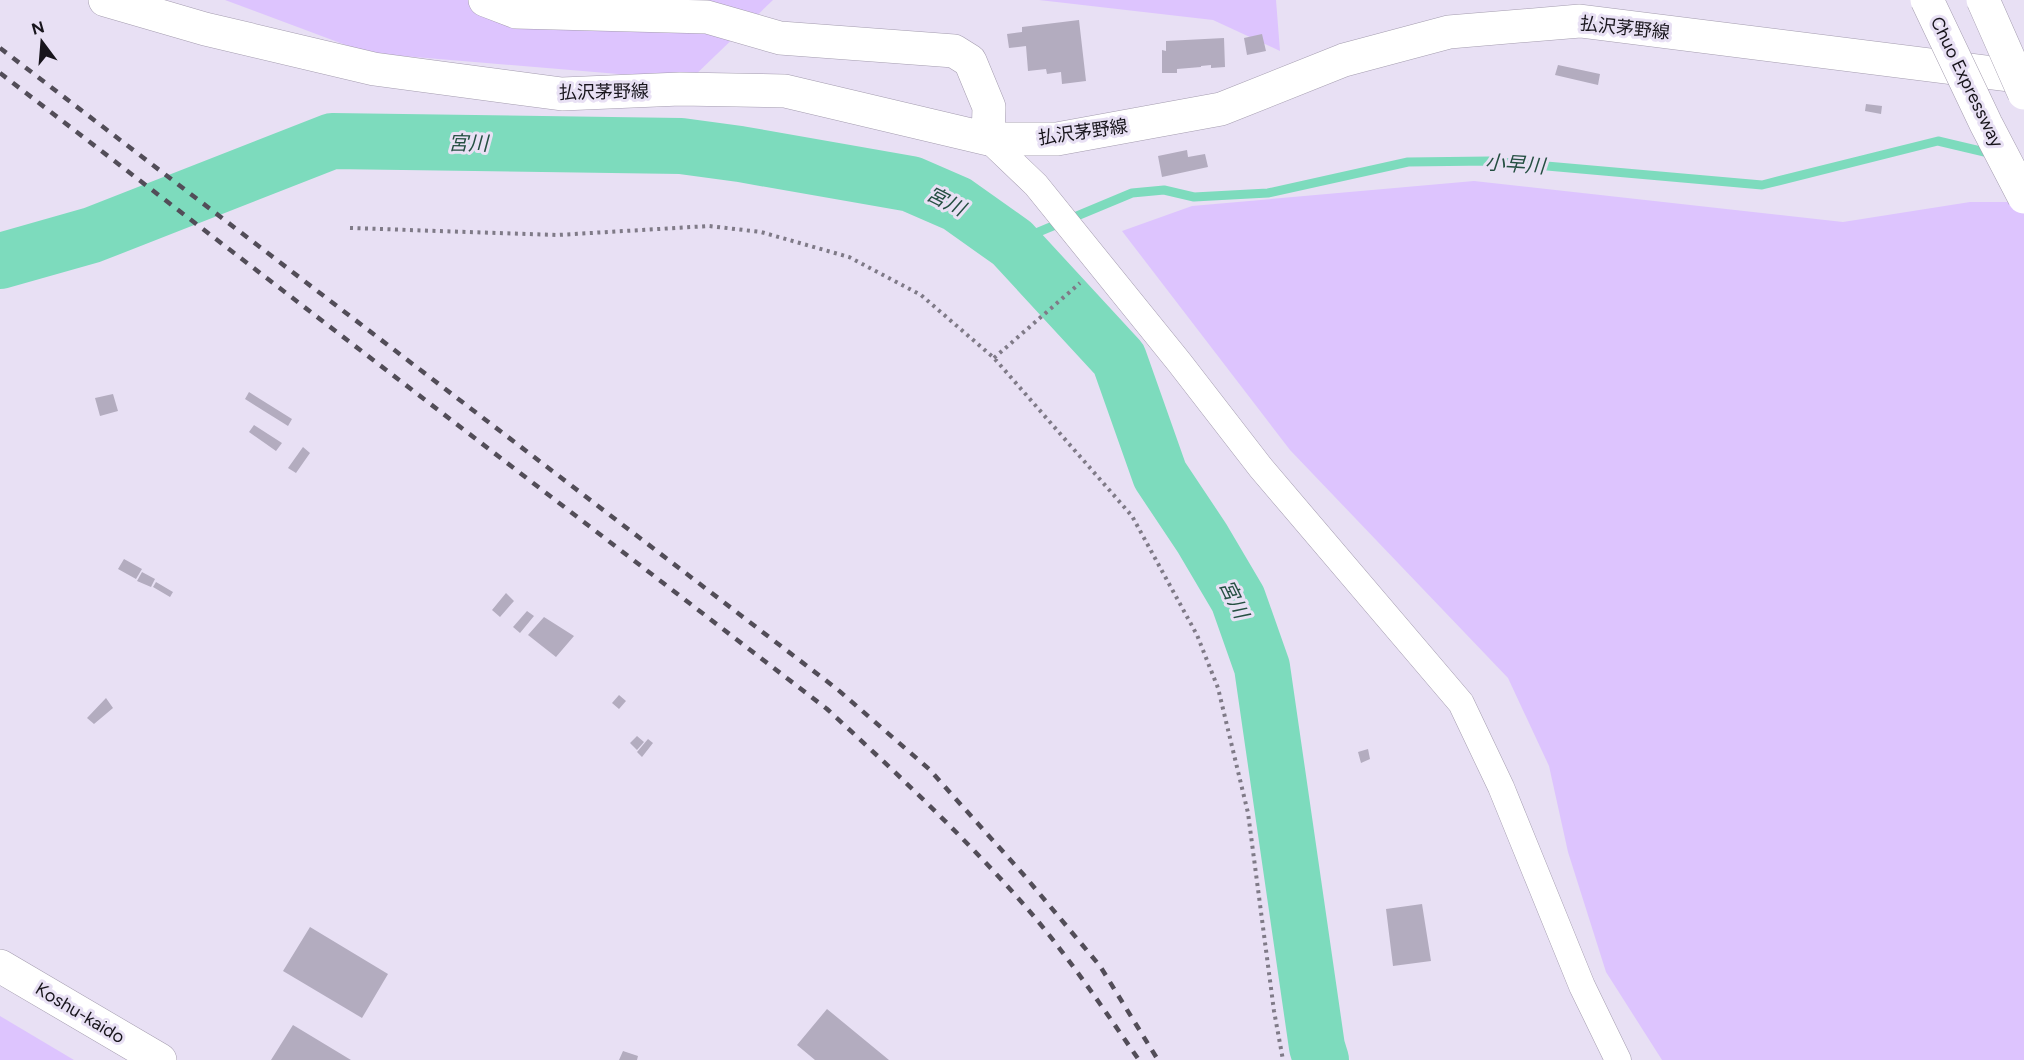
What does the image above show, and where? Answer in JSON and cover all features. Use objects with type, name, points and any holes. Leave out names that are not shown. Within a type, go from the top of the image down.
[{"type":"main road","name":"払沢茅野線","points":[[105,0],[205,29],[374,69],[562,94],[680,90],[785,90],[988,139],[1058,139],[1221,109],[1344,60],[1449,32],[1580,21],[2024,77]]},
{"type":"main road","points":[[485,0],[516,12],[706,17],[780,38],[954,51],[970,61],[989,106],[988,139]]},
{"type":"main road","name":"Chuo Expressway","points":[[1927,0],[1986,124],[2024,197]]},
{"type":"main road","points":[[1983,0],[2024,93]]},
{"type":"main road","name":"Koshu-kaido","points":[[0,966],[160,1060]]},
{"type":"street","points":[[988,139],[1036,185],[1097,269],[1261,468],[1461,703],[1502,787],[1582,986],[1618,1060]]},
{"type":"path","points":[[350,228],[557,235],[709,226],[761,231],[849,257],[921,295],[994,357],[1132,516],[1197,635],[1218,688],[1248,813],[1274,1011],[1283,1060]]},
{"type":"path","points":[[994,357],[1097,269]]},
{"type":"shaded area","points":[[225,0],[773,0],[690,80],[367,53]]},
{"type":"shaded area","points":[[1039,0],[1276,0],[1280,51],[1213,20]]},
{"type":"shaded area","points":[[1474,181],[1843,222],[1970,202],[2024,202],[2024,1060],[1662,1060],[1606,972],[1568,852],[1549,766],[1508,678],[1290,450],[1122,231],[1192,206]]},
{"type":"shaded area","points":[[0,1016],[74,1060],[0,1060]]},
{"type":"building","points":[[1079,20],[1086,81],[1062,84],[1061,72],[1047,74],[1046,69],[1028,71],[1026,46],[1009,48],[1007,34],[1022,32],[1022,27]]},
{"type":"building","points":[[1262,34],[1266,51],[1247,55],[1244,38]]},
{"type":"building","points":[[1224,38],[1225,67],[1211,68],[1211,65],[1177,69],[1177,73],[1162,73],[1162,50],[1166,51],[1166,41]]},
{"type":"building","points":[[1558,65],[1600,74],[1598,85],[1555,75]]},
{"type":"building","points":[[1866,104],[1882,106],[1881,114],[1865,111]]},
{"type":"building","points":[[1187,150],[1188,157],[1205,154],[1208,167],[1162,177],[1158,156]]},
{"type":"building","points":[[249,392],[292,419],[288,426],[245,399]]},
{"type":"building","points":[[113,394],[118,411],[100,416],[95,398]]},
{"type":"building","points":[[254,425],[282,443],[276,451],[249,432]]},
{"type":"building","points":[[303,447],[310,453],[296,473],[288,468]]},
{"type":"building","points":[[124,559],[142,569],[136,579],[118,569]]},
{"type":"building","points":[[142,572],[155,579],[151,587],[137,581]]},
{"type":"building","points":[[156,582],[173,592],[170,597],[153,587]]},
{"type":"building","points":[[506,593],[514,601],[500,617],[492,610]]},
{"type":"building","points":[[527,611],[534,616],[520,633],[513,627]]},
{"type":"building","points":[[544,617],[574,636],[556,657],[528,635]]},
{"type":"building","points":[[619,695],[626,701],[619,709],[612,703]]},
{"type":"building","points":[[106,698],[113,708],[94,724],[87,718]]},
{"type":"building","points":[[637,736],[644,742],[637,750],[630,743]]},
{"type":"building","points":[[648,739],[653,743],[642,757],[637,752]]},
{"type":"building","points":[[1368,749],[1370,759],[1361,763],[1358,752]]},
{"type":"building","points":[[1422,904],[1431,961],[1393,966],[1386,909]]},
{"type":"building","points":[[310,927],[388,974],[362,1018],[283,971]]},
{"type":"building","points":[[827,1009],[889,1060],[815,1060],[797,1045]]},
{"type":"building","points":[[293,1025],[351,1060],[271,1060]]},
{"type":"building","points":[[623,1051],[638,1056],[637,1060],[619,1060]]},
{"type":"waterway","name":"宮川","points":[[0,261],[92,235],[332,141],[681,146],[911,184],[957,204],[1012,243],[1119,359],[1160,475],[1202,538],[1238,599],[1262,667],[1317,1047],[1321,1060]]},
{"type":"waterway","name":"小早川","points":[[1012,243],[1132,193],[1164,190],[1194,197],[1268,193],[1408,162],[1489,161],[1762,185],[1938,141],[1993,154]]},
{"type":"railway","points":[[0,48],[837,689],[929,769],[1023,874],[1100,966],[1158,1060]]},
{"type":"railway","points":[[0,73],[827,709],[943,819],[1027,908],[1077,972],[1139,1060]]}]
